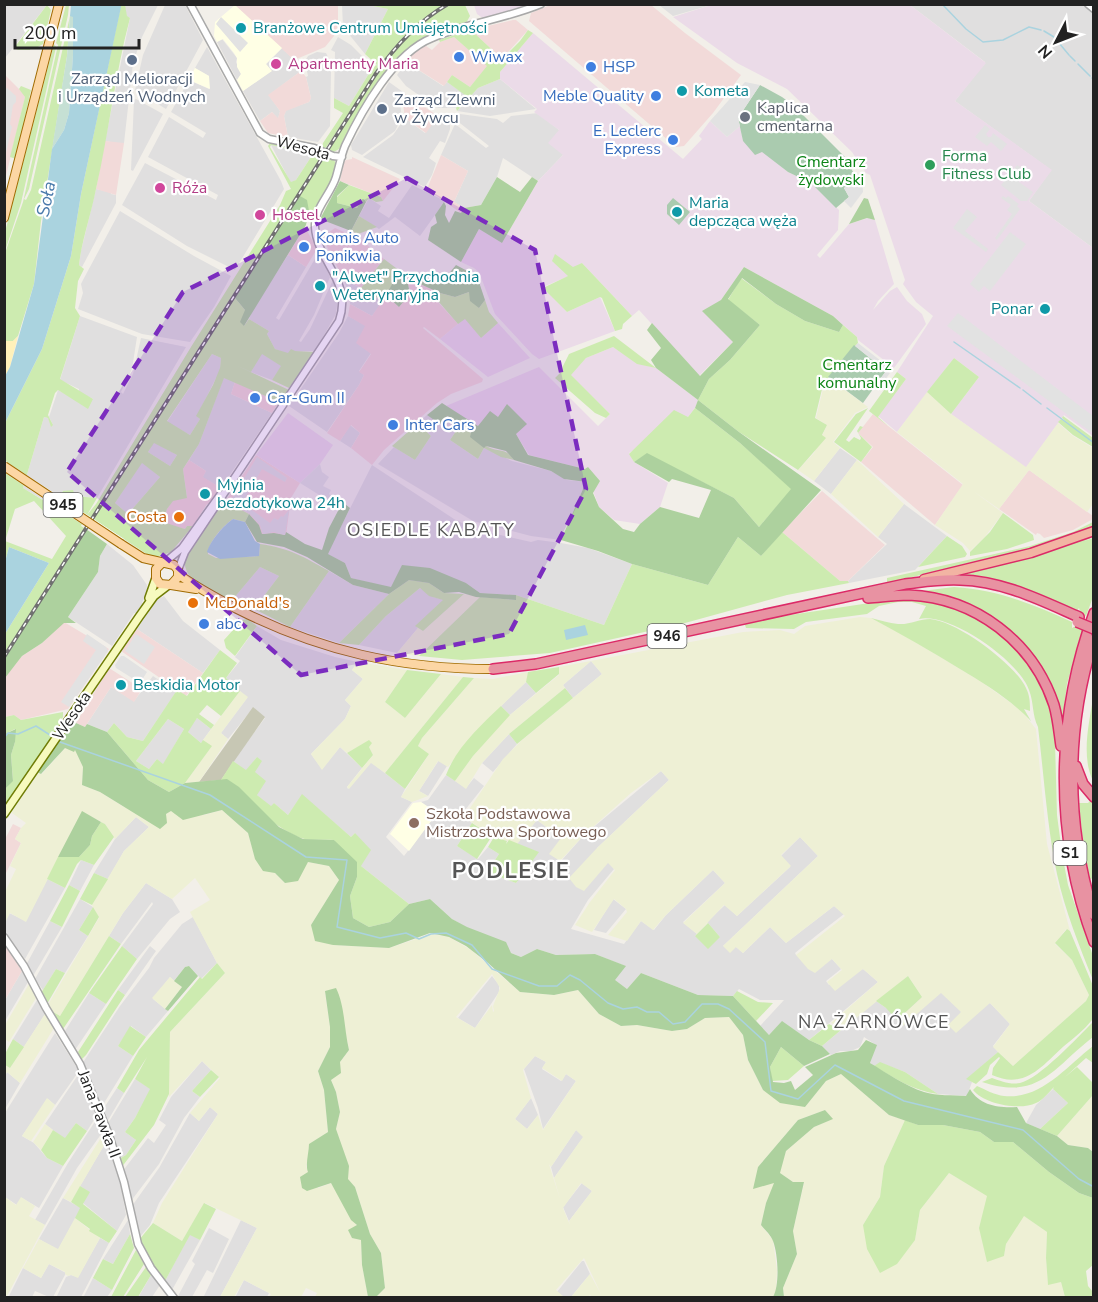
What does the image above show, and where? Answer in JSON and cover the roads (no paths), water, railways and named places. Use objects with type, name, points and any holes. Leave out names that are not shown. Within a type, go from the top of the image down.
[{"type":"highway","points":[[904,584],[1031,553],[1094,531]]},
{"type":"highway","points":[[904,584],[961,580],[997,585],[1028,595],[1094,629]]},
{"type":"highway","name":"946","points":[[492,669],[545,663],[904,584]]},
{"type":"highway","points":[[868,598],[929,586],[970,585],[1018,596],[1094,624]]},
{"type":"highway","points":[[868,598],[909,595],[931,598],[970,610],[1000,628],[1023,650],[1045,684],[1056,713],[1064,764]]},
{"type":"highway","name":"946","points":[[760,616],[868,598]]},
{"type":"highway","name":"S1","points":[[1094,613],[1072,688],[1066,726],[1064,764],[1065,815],[1070,855],[1083,910],[1094,942]]},
{"type":"highway","name":"S1","points":[[1094,639],[1079,700],[1073,750],[1075,828],[1085,884],[1094,915]]},
{"type":"highway","points":[[1073,750],[1080,780],[1094,797]]},
{"type":"main road","points":[[4,218],[59,4]]},
{"type":"main road","name":"945","points":[[4,466],[143,558],[163,563]]},
{"type":"main road","name":"945","points":[[143,558],[155,576]]},
{"type":"main road","points":[[163,563],[171,563],[178,572],[177,580],[169,585],[160,584],[155,576],[156,569],[163,563]]},
{"type":"main road","name":"946","points":[[178,572],[214,597]]},
{"type":"main road","name":"Wesoła","points":[[139,617],[151,596],[155,576]]},
{"type":"main road","name":"946","points":[[169,585],[189,587],[279,629],[342,651],[431,667],[492,669]]},
{"type":"main road","name":"Wesoła","points":[[4,814],[154,596],[169,585]]},
{"type":"street","name":"Wesoła","points":[[178,572],[185,552],[331,336],[341,317],[343,302],[341,288],[317,236],[315,221],[334,182],[342,157],[336,157],[314,148],[269,139],[260,133],[190,4]]},
{"type":"street","points":[[342,157],[350,137],[381,86],[399,60],[412,48],[437,35],[510,16],[541,4]]},
{"type":"street","points":[[1088,4],[1094,9]]},
{"type":"street","name":"Wesoła","points":[[163,563],[182,548],[219,495],[232,481]]},
{"type":"street","name":"Jana Pawła II","points":[[4,937],[24,966],[80,1064],[121,1170],[137,1241],[151,1268],[174,1298]]},
{"type":"water","name":"Soła","points":[[121,4],[121,7],[81,194],[71,256],[42,349],[5,423],[5,376],[10,367],[34,284],[52,149],[64,130],[69,113],[73,55],[71,5]]},
{"type":"water","points":[[233,519],[245,522],[255,541],[260,544],[259,556],[220,559],[207,552],[218,534]]},
{"type":"water","points":[[9,547],[49,563],[5,634],[5,562]]},
{"type":"water","points":[[585,625],[588,635],[566,640],[564,630]]},
{"type":"waterway","points":[[942,4],[966,29],[983,42],[1003,40],[1029,27],[1041,30]]},
{"type":"waterway","points":[[1044,31],[1054,37],[1069,55]]},
{"type":"waterway","points":[[1070,56],[1075,61]]},
{"type":"waterway","points":[[1078,64],[1090,76]]},
{"type":"waterway","points":[[954,342],[1020,388]]},
{"type":"waterway","points":[[1023,390],[1041,404]]},
{"type":"waterway","points":[[1047,408],[1094,443]]},
{"type":"waterway","points":[[4,738],[8,733],[18,734],[36,726],[50,735]]},
{"type":"waterway","points":[[60,742],[210,795],[306,857],[347,860],[337,927],[380,938],[406,933],[419,939],[431,934],[446,933],[472,945],[492,969],[539,986],[557,986],[570,975],[580,980],[608,1003],[623,1009],[637,1007],[647,1012],[659,1012],[673,1024],[685,1022],[702,1004],[718,1004],[729,1009],[765,1042],[771,1091],[798,1099],[835,1065],[904,1101],[1023,1130],[1079,1179],[1094,1187]]},
{"type":"railway","points":[[4,657],[375,75],[407,35],[448,4]]},
{"type":"place","name":"Branżowe Centrum Umiejętności","points":[[241,28]]},
{"type":"place","name":"Wiwax","points":[[459,57]]},
{"type":"place","name":"Zarząd Melioracji i Urządzeń Wodnych","points":[[132,60]]},
{"type":"place","name":"Apartmenty Maria","points":[[276,64]]},
{"type":"place","name":"HSP","points":[[591,67]]},
{"type":"place","name":"Kometa","points":[[682,91]]},
{"type":"place","name":"Meble Quality","points":[[656,96]]},
{"type":"place","name":"Zarząd Zlewni w Żywcu","points":[[382,109]]},
{"type":"place","name":"Kaplica cmentarna","points":[[745,117]]},
{"type":"place","name":"E. Leclerc Express","points":[[673,140]]},
{"type":"place","name":"Forma Fitness Club","points":[[930,165]]},
{"type":"place","name":"Róża","points":[[160,188]]},
{"type":"place","name":"Maria depcząca węża","points":[[677,212]]},
{"type":"place","name":"Hostel","points":[[260,215]]},
{"type":"place","name":"Komis Auto Ponikwia","points":[[304,247]]},
{"type":"place","name":"\"Alwet\" Przychodnia Weterynaryjna","points":[[320,286]]},
{"type":"place","name":"Ponar","points":[[1045,309]]},
{"type":"place","name":"Car-Gum II","points":[[255,398]]},
{"type":"place","name":"Inter Cars","points":[[393,425]]},
{"type":"place","name":"Myjnia bezdotykowa 24h","points":[[205,494]]},
{"type":"place","name":"Costa","points":[[179,517]]},
{"type":"place","name":"McDonald's","points":[[193,603]]},
{"type":"place","name":"abc","points":[[204,624]]},
{"type":"place","name":"Beskidia Motor","points":[[121,685]]},
{"type":"place","name":"Szkoła Podstawowa Mistrzostwa Sportowego","points":[[414,823]]},
{"type":"district","name":"OSIEDLE KABATY","points":[[431,530]]},
{"type":"district","name":"PODLESIE","points":[[511,871]]},
{"type":"district","name":"NA ŻARNÓWCE","points":[[874,1022]]},
{"type":"park label","name":"Cmentarz żydowski","points":[[831,171]]},
{"type":"park label","name":"Cmentarz komunalny","points":[[857,374]]}]
